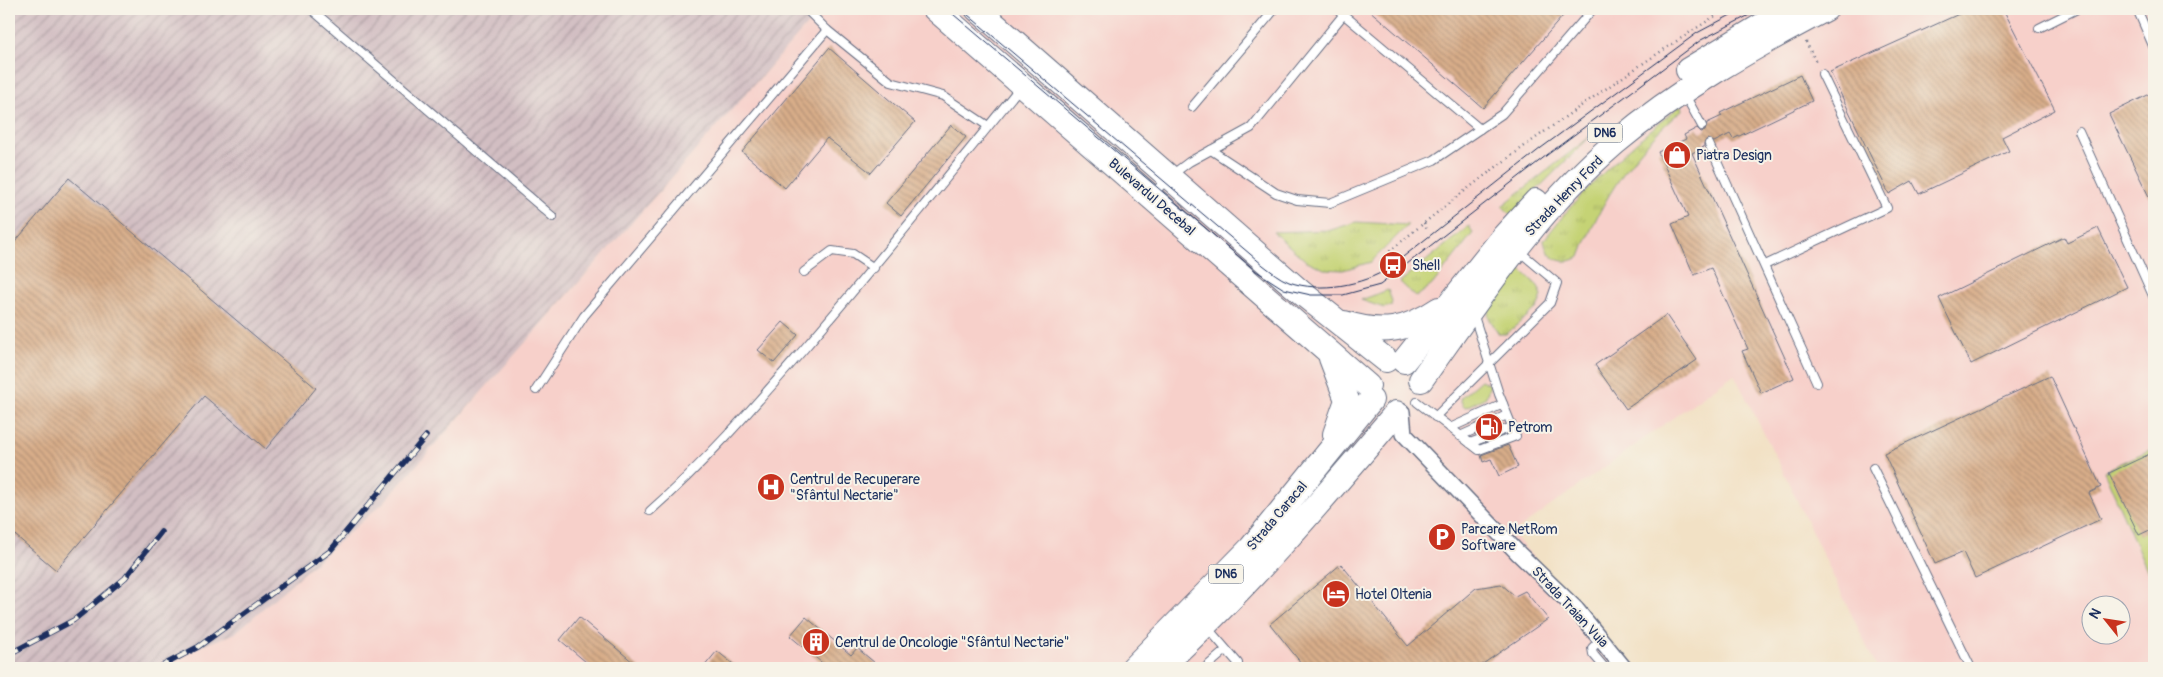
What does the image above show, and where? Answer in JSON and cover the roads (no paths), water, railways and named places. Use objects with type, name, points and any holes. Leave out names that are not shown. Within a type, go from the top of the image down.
[{"type":"main road","name":"Bulevardul Decebal","points":[[935,9],[1151,196],[1329,354],[1370,393]]},
{"type":"main road","name":"Bulevardul Decebal","points":[[977,9],[1333,319],[1395,360]]},
{"type":"main road","name":"Strada Henry Ford","points":[[1414,405],[1463,303],[1524,212],[1606,132],[1681,74],[1793,16],[1826,9]]},
{"type":"main road","name":"Strada Henry Ford","points":[[1395,360],[1463,303],[1614,144],[1683,92],[1793,16]]},
{"type":"main road","points":[[1333,319],[1365,329],[1398,329],[1463,303]]},
{"type":"main road","points":[[1313,472],[1341,422],[1347,400],[1329,354]]},
{"type":"main road","points":[[1370,393],[1386,412],[1414,405],[1412,365],[1395,360]]},
{"type":"main road","name":"DN6","points":[[1370,393],[1373,370],[1395,360]]},
{"type":"main road","name":"Strada Caracal","points":[[1133,668],[1251,548],[1313,472],[1370,393]]},
{"type":"main road","name":"Strada Caracal","points":[[1164,667],[1243,588],[1414,405]]},
{"type":"street","name":"Strada Traian Vuia","points":[[1414,405],[1404,434],[1518,553],[1576,610],[1624,668]]},
{"type":"lane","points":[[311,9],[553,217]]},
{"type":"lane","points":[[806,9],[827,30],[891,82],[943,96],[988,126]]},
{"type":"lane","points":[[1192,108],[1275,9]]},
{"type":"lane","points":[[1337,9],[1480,130]]},
{"type":"lane","points":[[1211,150],[1276,193],[1297,200],[1330,203],[1434,160],[1502,114],[1593,9]]},
{"type":"lane","points":[[2039,28],[2077,9]]},
{"type":"lane","points":[[2137,9],[2154,48]]},
{"type":"lane","points":[[1151,196],[1169,177],[1189,162],[1250,128],[1344,14]]},
{"type":"lane","points":[[536,390],[584,316],[827,30]]},
{"type":"lane","points":[[1765,265],[1887,208],[1822,74]]},
{"type":"lane","points":[[650,511],[689,477],[874,268],[1022,84]]},
{"type":"lane","points":[[1683,92],[1702,126]]},
{"type":"lane","points":[[2079,131],[2154,298]]},
{"type":"lane","points":[[1709,144],[1817,383]]},
{"type":"lane","points":[[1463,303],[1489,361],[1512,427],[1470,443],[1414,405],[1489,361],[1550,303],[1557,283],[1516,248]]},
{"type":"lane","points":[[804,272],[832,252],[853,254],[874,268]]},
{"type":"lane","points":[[1450,428],[1503,404]]},
{"type":"lane","points":[[1460,436],[1507,415]]},
{"type":"lane","points":[[1873,468],[1971,668]]},
{"type":"lane","points":[[1205,625],[1238,663],[1238,668]]},
{"type":"lane","points":[[1601,639],[1592,648],[1593,654],[1605,668]]},
{"type":"lane","points":[[1205,668],[1226,650]]},
{"type":"tram line","points":[[947,9],[1256,271],[1284,289],[1311,295],[1343,295],[1380,285],[1547,155],[1701,40],[1761,9]]},
{"type":"tram line","points":[[961,9],[1263,265],[1289,282],[1314,287],[1341,286],[1354,283],[1379,274],[1389,268],[1541,148],[1697,33],[1742,9]]},
{"type":"railway","points":[[158,668],[198,647],[330,551],[426,436]]},
{"type":"railway","points":[[9,654],[74,620],[125,578],[161,532]]},
{"type":"place","name":"Piatra Design","points":[[1677,155]]},
{"type":"place","name":"Shell","points":[[1393,265]]},
{"type":"place","name":"Petrom","points":[[1489,427]]},
{"type":"place","name":"Centrul de Recuperare \"Sfântul Nectarie\"","points":[[771,487]]},
{"type":"place","name":"Parcare NetRom Software","points":[[1442,537]]},
{"type":"place","name":"Hotel Oltenia","points":[[1336,594]]},
{"type":"place","name":"Centrul de Oncologie \"Sfântul Nectarie\"","points":[[816,642]]}]
